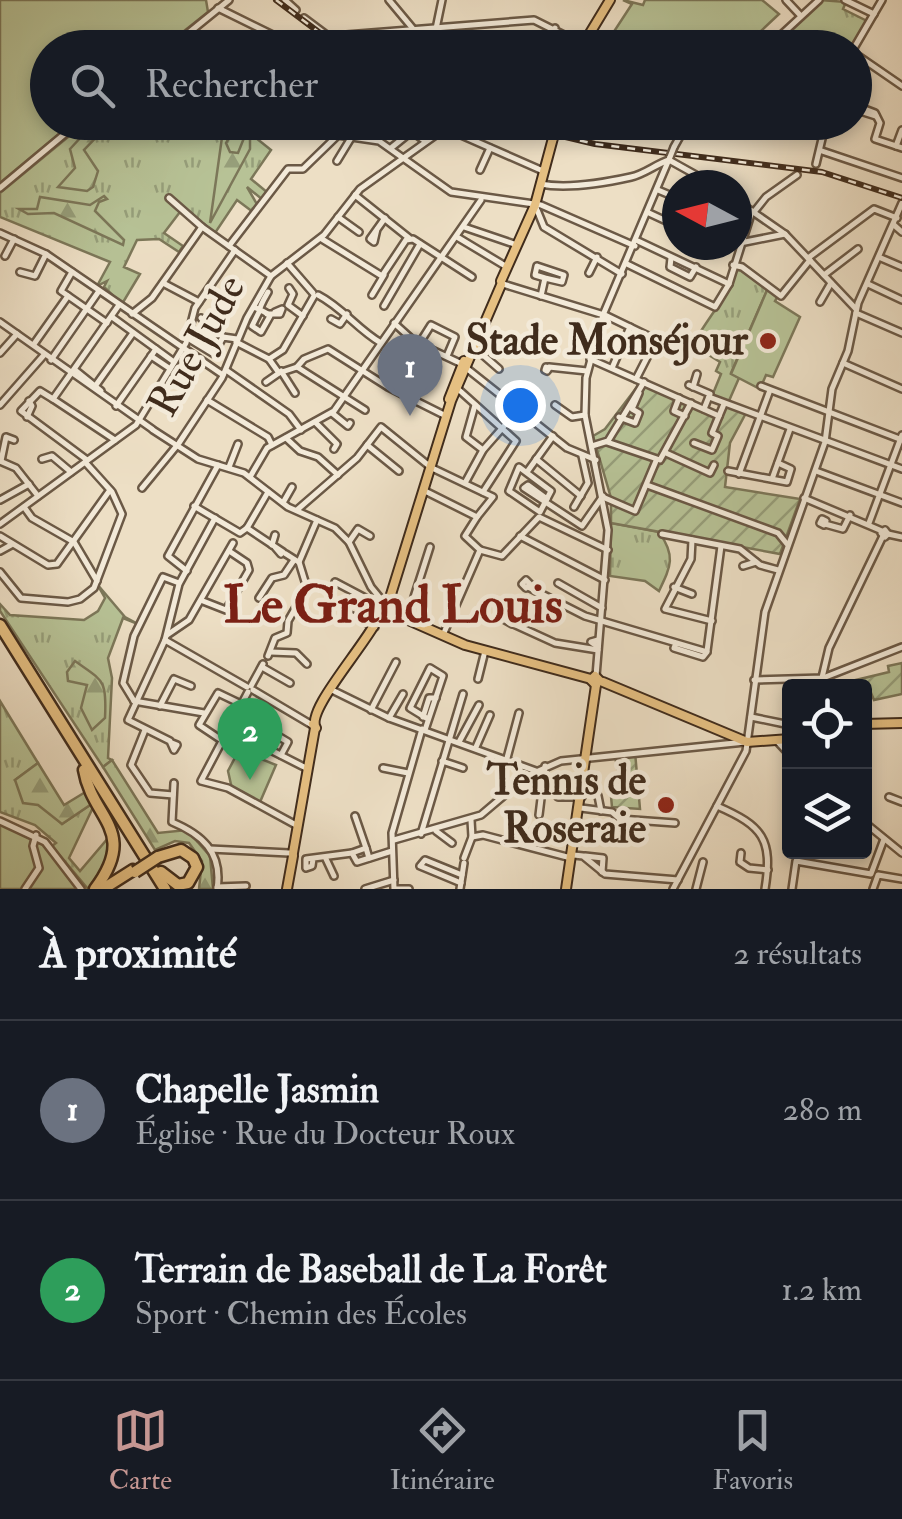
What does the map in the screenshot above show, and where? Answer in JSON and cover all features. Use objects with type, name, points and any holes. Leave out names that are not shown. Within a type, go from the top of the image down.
[{"type":"highway","points":[[0,625],[162,889]]},
{"type":"highway","points":[[0,634],[162,889]]},
{"type":"highway","points":[[84,770],[106,814],[113,842],[111,860],[95,889]]},
{"type":"highway","points":[[114,808],[166,878],[178,884],[188,883],[194,875],[196,867],[187,852],[171,851],[158,856]]},
{"type":"highway","points":[[105,889],[172,847],[190,850],[199,867],[196,889]]},
{"type":"main road","points":[[594,30],[610,0]]},
{"type":"main road","points":[[429,466],[458,390],[463,365],[538,205],[552,140]]},
{"type":"main road","points":[[331,689],[386,607],[444,415],[500,283]]},
{"type":"main road","points":[[386,607],[484,652],[597,680],[748,742],[782,740]]},
{"type":"main road","points":[[288,887],[314,726],[331,689],[386,607]]},
{"type":"main road","points":[[566,889],[577,857],[597,680]]},
{"type":"main road","points":[[872,724],[902,723]]},
{"type":"main road","points":[[726,744],[731,735]]},
{"type":"street","points":[[192,30],[229,0]]},
{"type":"street","points":[[285,0],[296,10]]},
{"type":"street","points":[[389,0],[414,30],[534,20],[558,30]]},
{"type":"street","points":[[433,29],[442,0]]},
{"type":"street","points":[[786,0],[800,15]]},
{"type":"street","points":[[785,30],[818,0]]},
{"type":"street","points":[[845,0],[874,14]]},
{"type":"street","points":[[865,30],[882,0]]},
{"type":"street","points":[[218,8],[260,30]]},
{"type":"street","points":[[304,18],[320,30]]},
{"type":"street","points":[[872,64],[902,86]]},
{"type":"street","points":[[872,115],[880,125],[875,139],[899,147],[902,130]]},
{"type":"street","points":[[0,188],[57,140]]},
{"type":"street","points":[[0,524],[139,420],[182,350],[199,302],[232,248],[288,169],[304,169],[330,140]]},
{"type":"street","points":[[337,161],[350,140]]},
{"type":"street","points":[[371,140],[391,148],[451,192],[538,205],[662,255]]},
{"type":"street","points":[[391,148],[401,140]]},
{"type":"street","name":"Rue Jude","points":[[142,488],[208,400],[270,276],[321,238],[355,195],[427,140]]},
{"type":"street","points":[[472,140],[544,171]]},
{"type":"street","points":[[597,680],[608,550],[604,496],[586,415],[587,371],[603,315],[637,244],[678,140]]},
{"type":"street","points":[[816,164],[824,140]]},
{"type":"street","points":[[480,170],[490,148]]},
{"type":"street","points":[[822,151],[902,178]]},
{"type":"street","points":[[540,184],[570,188],[594,180],[630,177],[670,158]]},
{"type":"street","points":[[670,158],[690,170]]},
{"type":"street","points":[[797,175],[766,197],[753,212],[786,234],[856,312],[902,333]]},
{"type":"street","points":[[658,190],[662,192]]},
{"type":"street","points":[[355,195],[409,238],[472,277]]},
{"type":"street","points":[[169,198],[202,228],[270,276]]},
{"type":"street","points":[[250,476],[272,446],[332,413],[482,199]]},
{"type":"street","points":[[538,205],[544,227],[622,274]]},
{"type":"street","points":[[734,265],[781,296],[809,259],[874,209],[899,214]]},
{"type":"street","points":[[649,214],[662,220]]},
{"type":"street","points":[[899,214],[902,232]]},
{"type":"street","points":[[673,889],[748,742],[765,612],[825,442],[832,386],[848,351],[856,312],[899,214]]},
{"type":"street","points":[[338,217],[359,232]]},
{"type":"street","points":[[378,229],[385,218]]},
{"type":"street","points":[[464,226],[517,245]]},
{"type":"street","points":[[132,314],[162,284],[202,228]]},
{"type":"street","points":[[0,233],[46,254],[182,350],[290,414],[301,430]]},
{"type":"street","points":[[752,241],[786,234]]},
{"type":"street","points":[[457,236],[507,267]]},
{"type":"street","points":[[321,238],[384,275]]},
{"type":"street","points":[[372,295],[409,238]]},
{"type":"street","points":[[5,256],[14,239]]},
{"type":"street","points":[[384,306],[421,244]]},
{"type":"street","points":[[824,275],[858,249]]},
{"type":"street","points":[[20,272],[34,276],[46,254]]},
{"type":"street","points":[[589,273],[597,258]]},
{"type":"street","points":[[881,258],[902,267]]},
{"type":"street","points":[[670,260],[670,267],[690,277],[696,268]]},
{"type":"street","points":[[675,260],[728,284]]},
{"type":"street","points":[[627,264],[715,307],[735,260]]},
{"type":"street","points":[[287,263],[315,295],[381,343]]},
{"type":"street","points":[[537,266],[564,274],[562,282],[545,278],[535,274],[537,266]]},
{"type":"street","points":[[72,272],[60,288],[68,296],[133,332],[170,369]]},
{"type":"street","points":[[540,296],[545,278]]},
{"type":"street","points":[[500,283],[603,315],[673,348]]},
{"type":"street","points":[[820,302],[831,283]]},
{"type":"street","points":[[162,284],[199,302]]},
{"type":"street","points":[[868,284],[902,300]]},
{"type":"street","points":[[289,288],[294,294],[288,305],[303,316]]},
{"type":"street","points":[[52,358],[99,291]]},
{"type":"street","points":[[256,308],[271,313],[259,332],[252,326],[256,308],[268,292]]},
{"type":"street","points":[[269,359],[283,350],[315,295]]},
{"type":"street","points":[[34,344],[68,296]]},
{"type":"street","points":[[53,399],[119,305]]},
{"type":"street","points":[[331,319],[340,324],[346,314]]},
{"type":"street","points":[[200,318],[223,336],[269,359],[295,393]]},
{"type":"street","points":[[0,322],[185,453],[250,476],[294,509]]},
{"type":"street","points":[[394,323],[419,344],[463,365],[552,436],[582,456],[596,460]]},
{"type":"street","points":[[419,344],[430,325],[454,335],[447,356]]},
{"type":"street","points":[[612,368],[630,328]]},
{"type":"street","points":[[93,388],[133,332]]},
{"type":"street","points":[[0,353],[16,334]]},
{"type":"street","points":[[192,340],[214,354],[223,336]]},
{"type":"street","points":[[26,340],[52,358]]},
{"type":"street","points":[[636,379],[656,340]]},
{"type":"street","points":[[473,346],[498,369]]},
{"type":"street","points":[[266,382],[324,348],[444,415]]},
{"type":"street","points":[[154,352],[174,362]]},
{"type":"street","points":[[117,405],[154,352]]},
{"type":"street","points":[[0,405],[44,355]]},
{"type":"street","points":[[590,359],[719,416]]},
{"type":"street","points":[[843,364],[902,389]]},
{"type":"street","points":[[297,367],[365,410]]},
{"type":"street","points":[[549,367],[587,371]]},
{"type":"street","points":[[698,374],[691,386],[724,404],[902,469]]},
{"type":"street","points":[[607,442],[618,417],[644,382]]},
{"type":"street","points":[[762,386],[901,438],[869,523]]},
{"type":"street","points":[[458,390],[516,444],[483,492]]},
{"type":"street","points":[[618,417],[628,421],[639,390]]},
{"type":"street","points":[[739,474],[770,390]]},
{"type":"street","points":[[0,572],[14,594],[72,602],[90,592],[122,519],[110,490],[86,461],[27,418],[32,406],[29,401],[40,391],[115,440]]},
{"type":"street","points":[[704,409],[710,396]]},
{"type":"street","points":[[680,398],[674,411],[685,416]]},
{"type":"street","points":[[208,400],[268,437],[272,446]]},
{"type":"street","points":[[604,496],[635,511],[656,461],[666,453],[690,403]]},
{"type":"street","points":[[555,404],[572,417],[586,415]]},
{"type":"street","points":[[694,443],[706,448],[724,404]]},
{"type":"street","points":[[476,405],[466,438],[483,450]]},
{"type":"street","points":[[464,484],[483,450],[519,409]]},
{"type":"street","points":[[332,413],[348,426]]},
{"type":"street","points":[[315,422],[337,445]]},
{"type":"street","points":[[294,509],[338,475],[381,427],[429,466],[494,498],[465,536],[480,550],[498,557],[539,517],[608,550]]},
{"type":"street","points":[[772,479],[790,428]]},
{"type":"street","points":[[527,472],[552,436]]},
{"type":"street","points":[[14,440],[6,437],[1,462],[16,468],[38,496]]},
{"type":"street","points":[[286,438],[300,452],[318,456],[338,475]]},
{"type":"street","points":[[592,446],[607,442],[656,461]]},
{"type":"street","points":[[229,468],[238,444]]},
{"type":"street","points":[[367,445],[399,471]]},
{"type":"street","points":[[666,453],[710,473],[714,466]]},
{"type":"street","points":[[42,459],[52,456],[71,472]]},
{"type":"street","points":[[574,507],[588,483],[582,456]]},
{"type":"street","points":[[536,459],[581,496]]},
{"type":"street","points":[[728,471],[787,482],[792,470],[778,463]]},
{"type":"street","points":[[187,571],[167,558],[218,466]]},
{"type":"street","points":[[519,467],[551,491],[546,502],[535,512],[509,491],[519,467]]},
{"type":"street","points":[[816,470],[902,503]]},
{"type":"street","points":[[250,476],[268,492],[349,542],[376,597]]},
{"type":"street","points":[[2,497],[29,484]]},
{"type":"street","points":[[646,485],[778,533],[787,544]]},
{"type":"street","points":[[284,500],[292,487]]},
{"type":"street","points":[[0,536],[55,565],[110,490]]},
{"type":"street","points":[[421,490],[477,517]]},
{"type":"street","points":[[194,506],[238,531],[246,527],[268,492]]},
{"type":"street","points":[[546,502],[582,526],[604,496]]},
{"type":"street","points":[[804,498],[869,523],[884,534],[902,537]]},
{"type":"street","points":[[24,506],[32,518],[74,542],[96,581]]},
{"type":"street","points":[[825,524],[844,530],[850,515]]},
{"type":"street","points":[[172,743],[129,722],[134,700],[166,638],[180,583],[216,518]]},
{"type":"street","points":[[259,598],[272,578],[284,576],[297,561],[320,521]]},
{"type":"street","points":[[320,521],[348,544],[376,597],[386,607]]},
{"type":"street","points":[[246,527],[274,546],[275,536]]},
{"type":"street","points":[[349,542],[358,530],[370,536]]},
{"type":"street","points":[[662,534],[743,550],[756,562],[778,570]]},
{"type":"street","points":[[823,678],[829,647],[884,534]]},
{"type":"street","points":[[520,536],[605,580]]},
{"type":"street","points":[[692,540],[691,559],[674,587],[667,612],[712,621]]},
{"type":"street","points":[[166,638],[185,625],[234,543]]},
{"type":"street","points":[[0,551],[14,545]]},
{"type":"street","points":[[528,588],[600,622],[676,643],[674,648],[703,657],[722,546]]},
{"type":"street","points":[[404,617],[430,547]]},
{"type":"street","points":[[443,635],[480,550]]},
{"type":"street","points":[[202,600],[226,610],[249,570],[247,563],[228,551]]},
{"type":"street","points":[[286,554],[297,561],[307,588],[288,621],[288,633],[275,638],[270,654],[293,653],[306,664]]},
{"type":"street","points":[[743,566],[756,562]]},
{"type":"street","points":[[180,583],[164,575],[134,636],[123,683],[134,700],[206,713]]},
{"type":"street","points":[[335,582],[364,598],[376,597]]},
{"type":"street","points":[[558,583],[602,608]]},
{"type":"street","points":[[674,587],[692,594]]},
{"type":"street","points":[[346,614],[376,627]]},
{"type":"street","points":[[512,624],[576,650],[598,646]]},
{"type":"street","points":[[166,638],[314,726]]},
{"type":"street","points":[[754,680],[823,678],[902,647]]},
{"type":"street","points":[[478,680],[484,652]]},
{"type":"street","points":[[371,710],[396,662]]},
{"type":"street","points":[[290,683],[263,666],[220,739],[202,783],[226,788],[298,825]]},
{"type":"street","points":[[409,889],[395,889],[392,833],[408,773],[443,674],[428,668],[410,704],[413,712],[426,718]]},
{"type":"street","points":[[160,706],[174,678],[191,686]]},
{"type":"street","points":[[331,689],[389,718],[536,771]]},
{"type":"street","points":[[199,725],[221,692],[241,704]]},
{"type":"street","points":[[389,718],[404,694]]},
{"type":"street","points":[[421,834],[463,694]]},
{"type":"street","points":[[459,742],[480,706]]},
{"type":"street","points":[[196,712],[199,725],[220,739]]},
{"type":"street","points":[[507,758],[518,713]]},
{"type":"street","points":[[476,747],[490,716]]},
{"type":"street","points":[[750,718],[782,725]]},
{"type":"street","points":[[227,728],[307,768]]},
{"type":"street","points":[[145,730],[131,765],[150,793],[173,795]]},
{"type":"street","points":[[278,736],[288,742],[281,755]]},
{"type":"street","points":[[782,736],[778,741],[782,746]]},
{"type":"street","points":[[394,840],[471,820],[491,810],[544,766],[607,754],[748,742]]},
{"type":"street","points":[[442,761],[462,768]]},
{"type":"street","points":[[540,815],[544,766]]},
{"type":"street","points":[[383,768],[408,773]]},
{"type":"street","points":[[174,783],[172,824],[190,826],[210,849],[217,865],[217,888],[246,886]]},
{"type":"street","points":[[598,796],[601,811]]},
{"type":"street","points":[[558,797],[582,797]]},
{"type":"street","points":[[889,797],[902,801]]},
{"type":"street","points":[[717,806],[759,831],[767,846],[765,889]]},
{"type":"street","points":[[581,808],[601,811],[620,820],[675,823]]},
{"type":"street","points":[[355,816],[369,858]]},
{"type":"street","points":[[0,820],[36,835],[58,854],[82,889]]},
{"type":"street","points":[[462,875],[424,860],[420,866],[460,886],[472,837],[471,820]]},
{"type":"street","points":[[620,820],[620,828],[636,832]]},
{"type":"street","points":[[872,828],[902,853]]},
{"type":"street","points":[[436,831],[452,843]]},
{"type":"street","points":[[25,889],[39,868],[33,846],[36,835]]},
{"type":"street","points":[[472,837],[484,835],[577,857],[603,858],[602,872]]},
{"type":"street","points":[[792,889],[796,861],[871,874],[884,838]]},
{"type":"street","points":[[313,859],[366,848]]},
{"type":"street","points":[[210,849],[291,854]]},
{"type":"street","points":[[352,852],[357,862],[392,851]]},
{"type":"street","points":[[741,853],[740,862],[749,868],[768,870]]},
{"type":"street","points":[[577,857],[602,872],[678,880]]},
{"type":"street","points":[[326,859],[334,876]]},
{"type":"street","points":[[688,861],[703,864],[696,889]]},
{"type":"street","points":[[873,889],[878,875],[902,879]]},
{"type":"street","points":[[365,889],[394,880]]},
{"type":"green space","points":[[0,0],[206,0],[208,12],[185,30],[30,30],[30,140],[52,140],[0,183]]},
{"type":"green space","points":[[623,0],[643,5],[645,0],[762,0],[779,14],[762,30],[615,30],[632,4]]},
{"type":"green space","points":[[820,0],[846,2],[843,9],[867,21],[862,30],[791,30]]},
{"type":"green space","points":[[64,140],[258,140],[271,150],[251,179],[268,193],[263,200],[247,187],[258,206],[253,212],[237,200],[215,233],[183,208],[164,233],[183,246],[179,252],[159,239],[137,240],[124,267],[140,274],[122,304],[104,287],[107,281],[97,286],[110,262],[0,217],[0,193]]},
{"type":"green space","points":[[78,140],[94,140],[84,150],[98,171],[93,187],[87,191],[58,187],[75,168],[70,149]]},
{"type":"green space","points":[[222,140],[228,140],[230,152],[238,153],[243,140],[250,140],[250,149],[210,223]]},
{"type":"green space","points":[[104,196],[107,199],[99,202],[95,211],[124,240],[123,245],[54,213],[28,214],[19,209],[37,209],[40,197],[90,205]]},
{"type":"green space","points":[[734,268],[742,268],[768,288],[731,373],[739,378],[728,403],[712,396],[721,374],[716,371],[720,362],[681,338],[676,347],[672,346],[678,333],[695,341],[723,297]]},
{"type":"green space","name":"Stade Monséjour","points":[[768,288],[778,296],[775,301],[800,317],[773,377],[766,375],[760,389],[731,374]]},
{"type":"green space","points":[[640,383],[719,418],[726,406],[746,413],[730,443],[725,487],[800,499],[780,554],[611,523],[611,498],[593,436],[605,429]]},
{"type":"green space","points":[[611,523],[659,532],[670,561],[659,591],[645,581],[610,576]]},
{"type":"green space","points":[[97,584],[125,617],[138,624],[123,618],[108,658],[112,678],[108,758],[112,760],[103,767],[0,611],[0,604],[10,615],[84,620],[98,611],[105,598]]},
{"type":"green space","points":[[75,661],[104,688],[105,718],[92,730],[81,708],[87,685],[68,681],[67,672]]},
{"type":"green space","points":[[902,663],[902,694],[874,700],[872,679],[860,679],[889,672],[888,666]]},
{"type":"green space","points":[[0,701],[38,763],[15,780],[62,824],[96,801],[69,858],[80,871],[109,837],[106,863],[88,889],[52,846],[56,843],[35,825],[0,812]]},
{"type":"green space","points":[[239,750],[276,765],[260,802],[232,789],[228,771]]},
{"type":"green space","points":[[635,752],[640,809],[612,807],[610,785],[621,783],[615,757]]},
{"type":"green space","points":[[112,760],[158,833],[187,830],[210,856],[213,889],[199,889],[202,861],[189,843],[175,841],[155,850],[103,767]]},
{"type":"green space","points":[[38,763],[64,805],[87,791],[96,801],[62,824],[38,805],[23,803],[15,780]]},
{"type":"green space","points":[[0,824],[44,845],[77,889],[0,889]]},
{"type":"railway","points":[[276,0],[316,30]]},
{"type":"railway","points":[[578,140],[822,172],[902,198]]},
{"type":"place","name":"Stade Monséjour","points":[[768,341]]},
{"type":"place","name":"Chapelle Jasmin","points":[[410,416]]},
{"type":"place","name":"Terrain de Baseball de La Forêt","points":[[250,780]]},
{"type":"place","name":"Tennis de Roseraie","points":[[666,805]]},
{"type":"district","name":"Le Grand Louis","points":[[393,605]]}]
